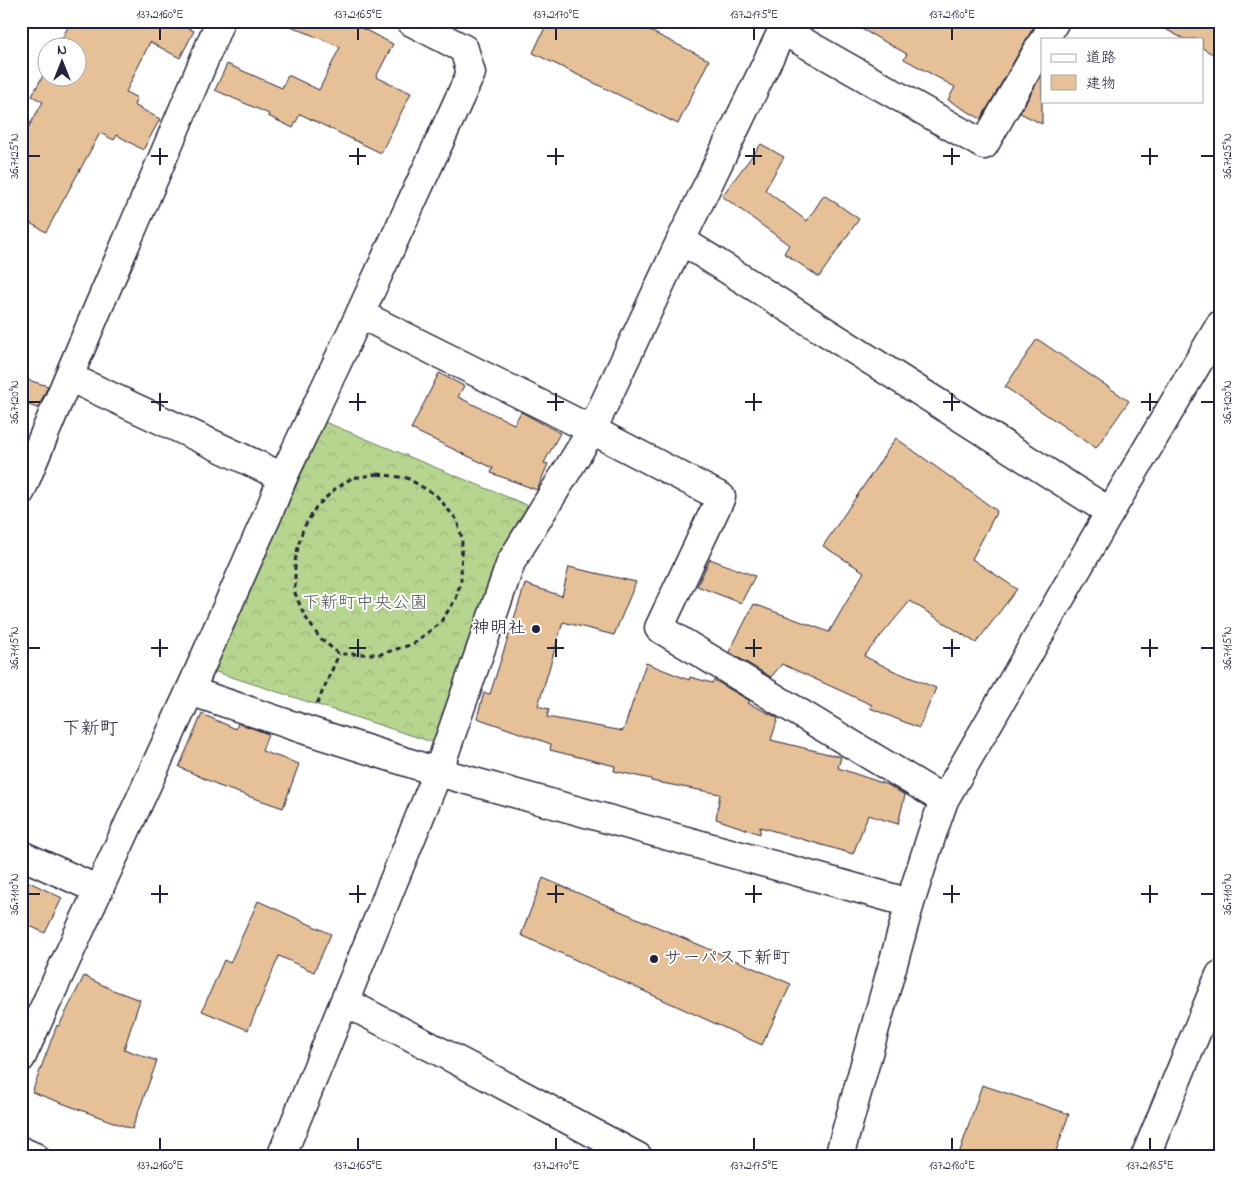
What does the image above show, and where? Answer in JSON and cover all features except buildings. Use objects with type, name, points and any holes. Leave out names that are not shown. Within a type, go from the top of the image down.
[{"type":"street","points":[[21,491],[220,21]]},
{"type":"street","points":[[21,1058],[190,691],[283,476],[471,73],[464,49],[410,21]]},
{"type":"street","points":[[1046,38],[1055,21]]},
{"type":"street","points":[[281,1157],[438,772],[511,562],[592,430],[681,240],[785,26],[984,144],[1041,45]]},
{"type":"street","points":[[681,240],[1110,512]]},
{"type":"street","points":[[360,314],[721,497],[658,628],[944,800]]},
{"type":"street","points":[[839,1157],[910,903],[944,800],[1110,512],[1211,358],[1220,325]]},
{"type":"street","points":[[69,377],[283,476]]},
{"type":"street","points":[[190,691],[438,772],[910,903]]},
{"type":"street","points":[[21,855],[99,890]]},
{"type":"street","points":[[1144,1157],[1220,975]]},
{"type":"street","points":[[345,1002],[638,1157]]},
{"type":"street","points":[[21,1150],[35,1157]]},
{"type":"path","points":[[378,474],[407,478],[436,495],[457,520],[462,539],[461,580],[456,599],[440,623],[413,644],[381,654],[339,654],[319,637],[304,615],[295,593],[295,561],[303,529],[316,506],[335,489],[352,478],[378,474]]},
{"type":"path","points":[[306,730],[339,654]]},
{"type":"green space","name":"下新町中央公園","points":[[325,422],[534,508],[490,577],[438,744],[213,671]]},
{"type":"place","name":"神明社","points":[[536,629]]},
{"type":"place","name":"サーパス下新町","points":[[654,959]]},
{"type":"district","name":"下新町","points":[[90,729]]}]
